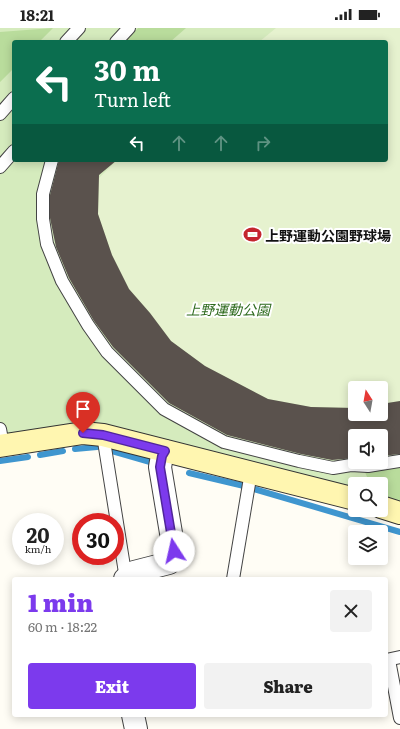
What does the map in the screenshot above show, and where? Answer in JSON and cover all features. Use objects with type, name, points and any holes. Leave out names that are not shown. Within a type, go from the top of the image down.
[{"type":"street","points":[[1,440],[83,433],[103,435],[348,497]]},
{"type":"street","points":[[128,577],[134,572],[169,563],[174,551],[160,467],[162,456],[165,451]]},
{"type":"street","points":[[388,509],[400,513]]},
{"type":"street","points":[[133,717],[136,729]]},
{"type":"lane","points":[[68,40],[79,28]]},
{"type":"lane","points":[[118,40],[129,28]]},
{"type":"lane","points":[[0,114],[12,100]]},
{"type":"lane","points":[[1,164],[12,153]]},
{"type":"lane","points":[[51,162],[43,194],[43,220],[47,244],[62,281],[88,325],[107,352],[164,409],[224,442],[299,461],[333,468],[351,465],[368,466],[400,461]]},
{"type":"lane","points":[[103,435],[125,577]]},
{"type":"lane","points":[[234,577],[251,472]]},
{"type":"lane","points":[[392,659],[400,718]]},
{"type":"green space","name":"上野運動公園","points":[[0,28],[400,28],[400,511],[388,507],[388,477],[348,477],[348,494],[104,432],[0,442]]},
{"type":"green space","points":[[53,28],[41,40],[12,40],[12,70],[0,82],[0,32]]},
{"type":"green space","points":[[138,28],[186,28],[172,40],[127,40]]},
{"type":"green space","name":"上野運動公園野球場","points":[[276,28],[400,28],[400,401],[388,403],[388,381],[348,381],[348,408],[311,407],[268,399],[205,366],[171,341],[150,313],[129,289],[112,255],[98,214],[99,178],[115,162],[388,162],[388,40],[261,40]]},
{"type":"green space","points":[[400,467],[400,503],[388,499],[388,477],[367,477],[365,472]]},
{"type":"building","points":[[58,162],[115,162],[99,175],[98,214],[112,255],[129,289],[150,313],[171,341],[205,366],[268,399],[311,407],[348,408],[348,421],[388,421],[388,403],[400,401],[400,454],[388,455],[388,429],[348,429],[348,459],[332,460],[301,454],[227,435],[169,403],[113,347],[94,321],[69,278],[56,247],[50,218],[50,195]]},
{"type":"waterway","points":[[75,449],[97,447]]},
{"type":"waterway","points":[[40,455],[63,451]]},
{"type":"waterway","points":[[112,451],[157,464]]},
{"type":"waterway","points":[[0,461],[28,457]]},
{"type":"waterway","points":[[189,473],[244,486]]},
{"type":"waterway","points":[[254,489],[400,532]]},
{"type":"place","name":"上野運動公園野球場","points":[[252,235]]},
{"type":"route","points":[[83,433],[103,435],[165,451],[162,456],[160,467],[174,551]]}]
